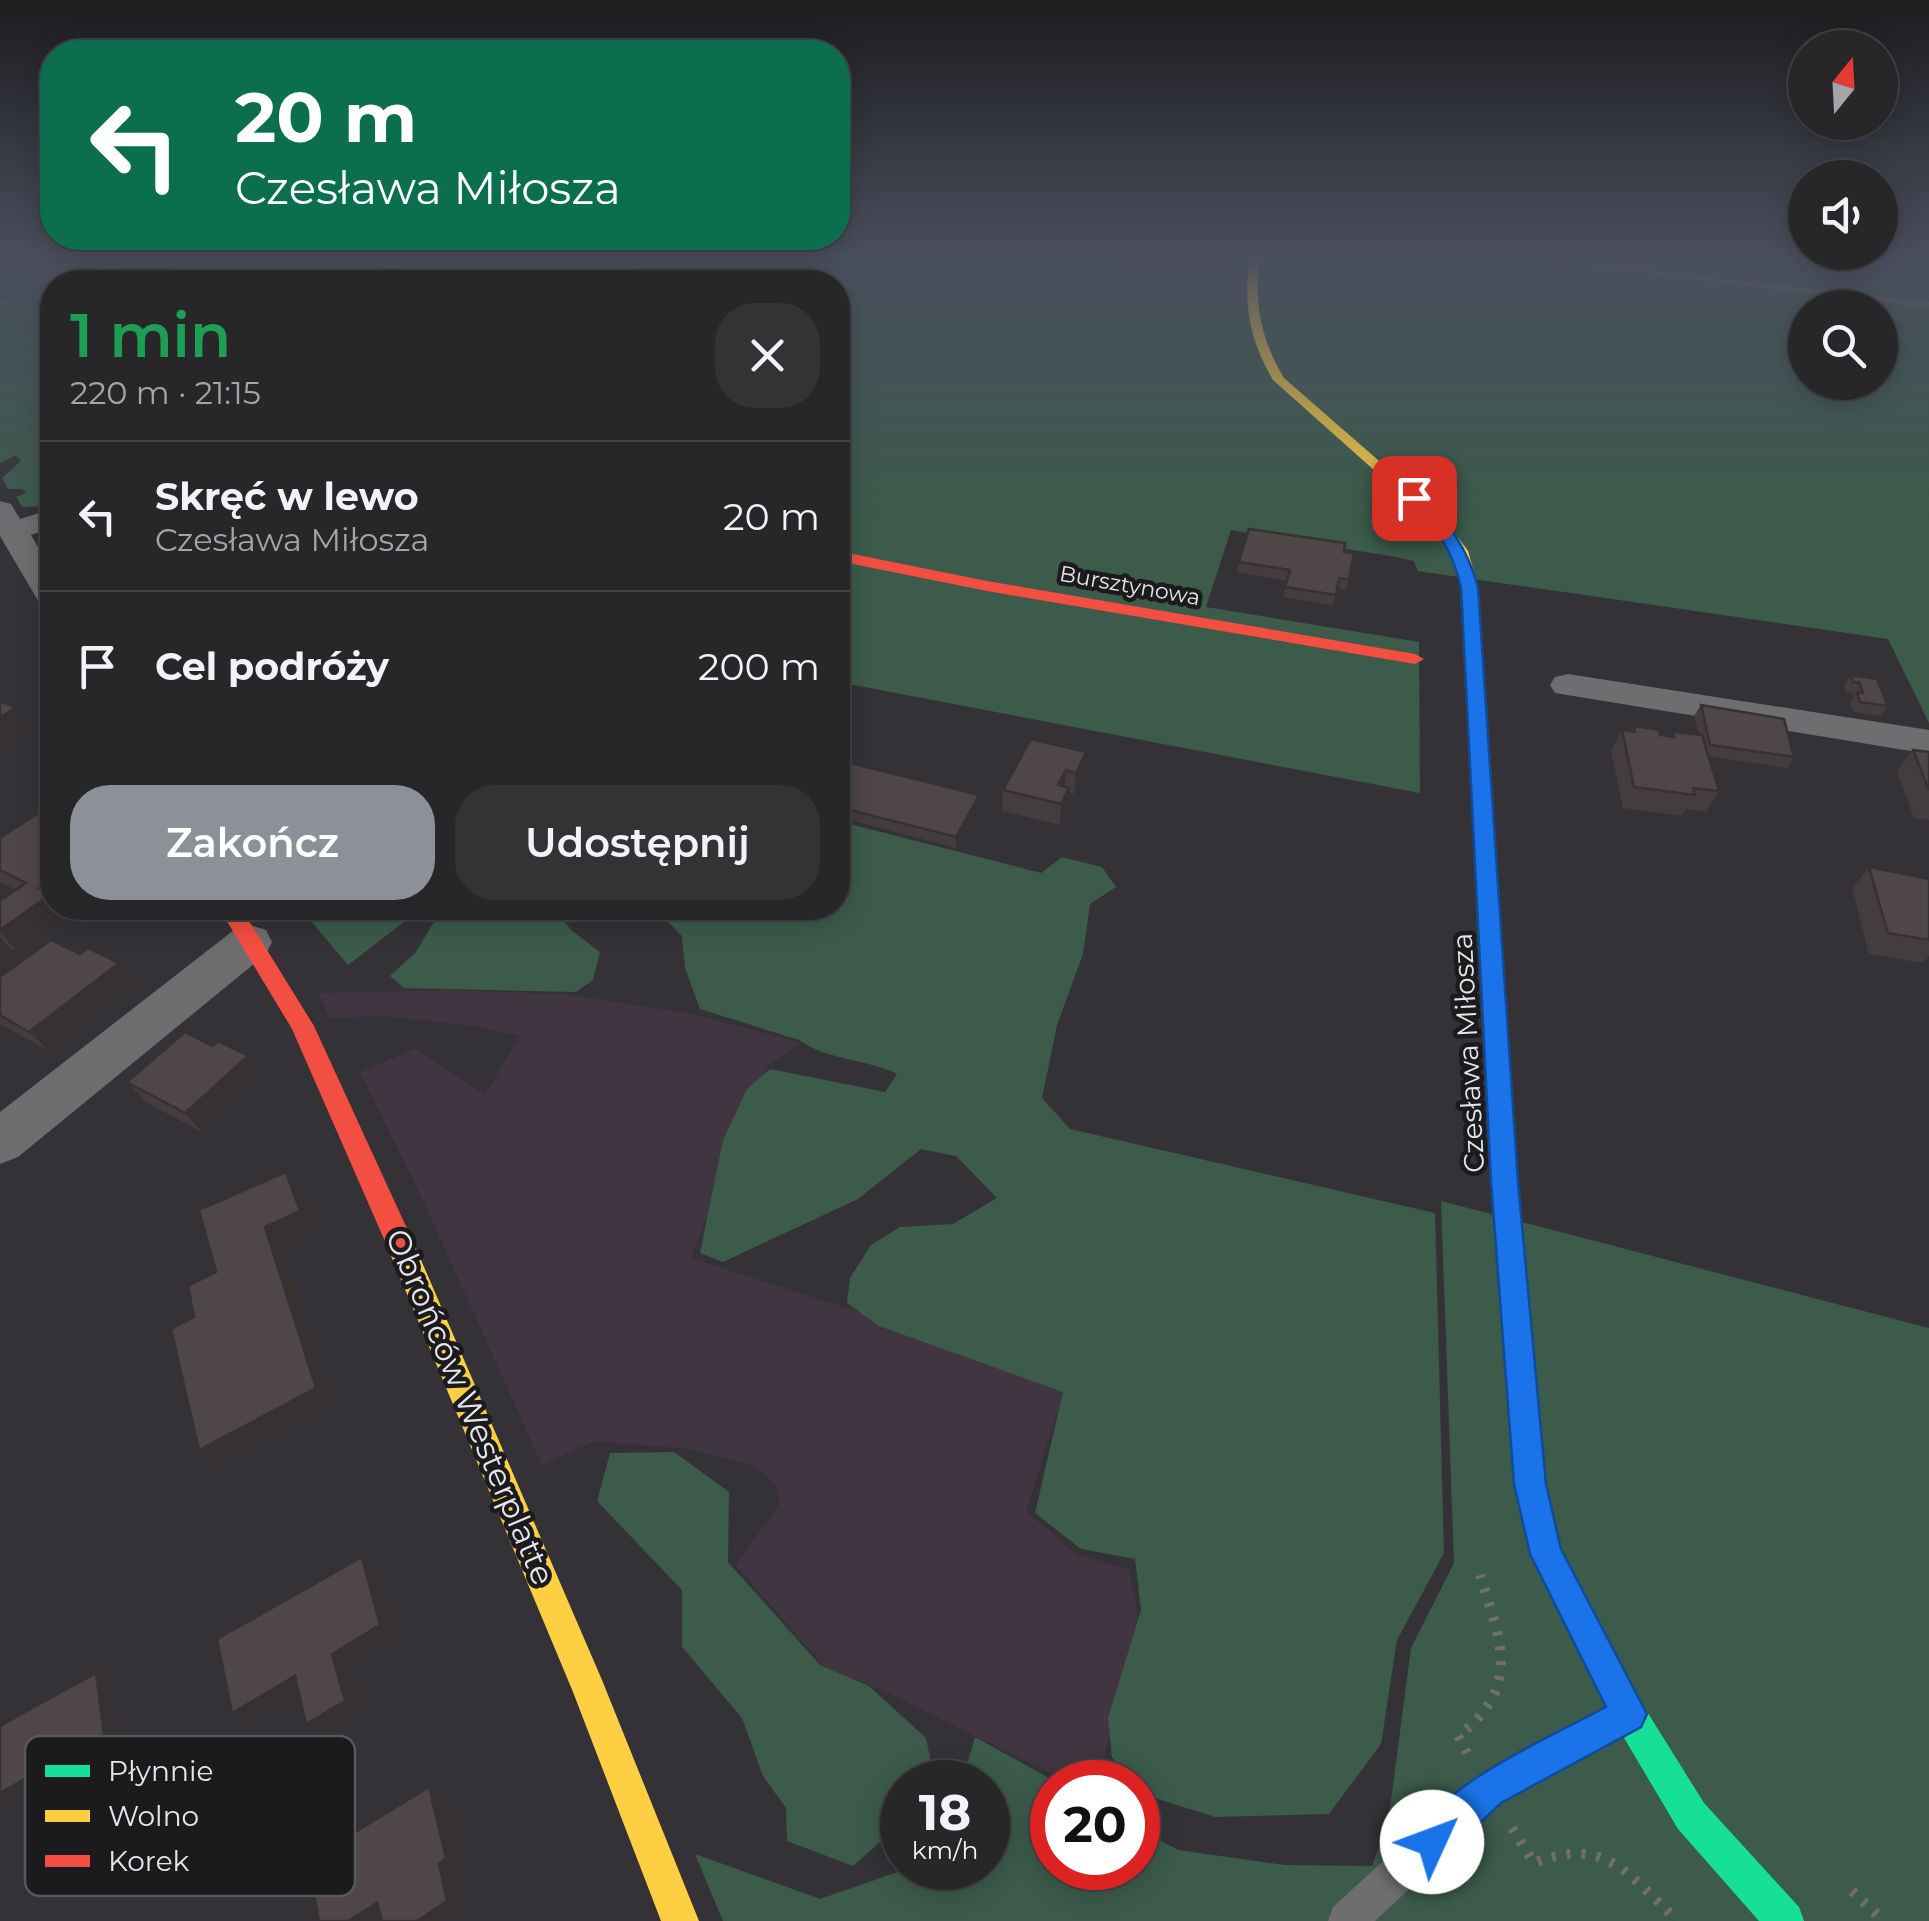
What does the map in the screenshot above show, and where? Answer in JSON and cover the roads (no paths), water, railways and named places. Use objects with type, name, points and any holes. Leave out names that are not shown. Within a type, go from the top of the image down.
[{"type":"street","name":"Czesława Miłosza","points":[[1258,344],[1260,353],[1280,380],[1436,518],[1460,550],[1470,587],[1504,1182],[1530,1484],[1546,1554],[1629,1714],[1691,1816],[1785,1921]]},
{"type":"street","points":[[40,519],[7,520],[40,576]]},
{"type":"street","name":"Bursztynowa","points":[[850,558],[987,586],[1415,659]]},
{"type":"street","points":[[1568,685],[1929,742]]},
{"type":"street","points":[[0,1142],[240,925]]},
{"type":"street","name":"Obrońców Westerplatte","points":[[240,925],[302,1026],[369,1171],[590,1692],[680,1921]]},
{"type":"lane","points":[[1348,1921],[1488,1790],[1629,1714]]}]
